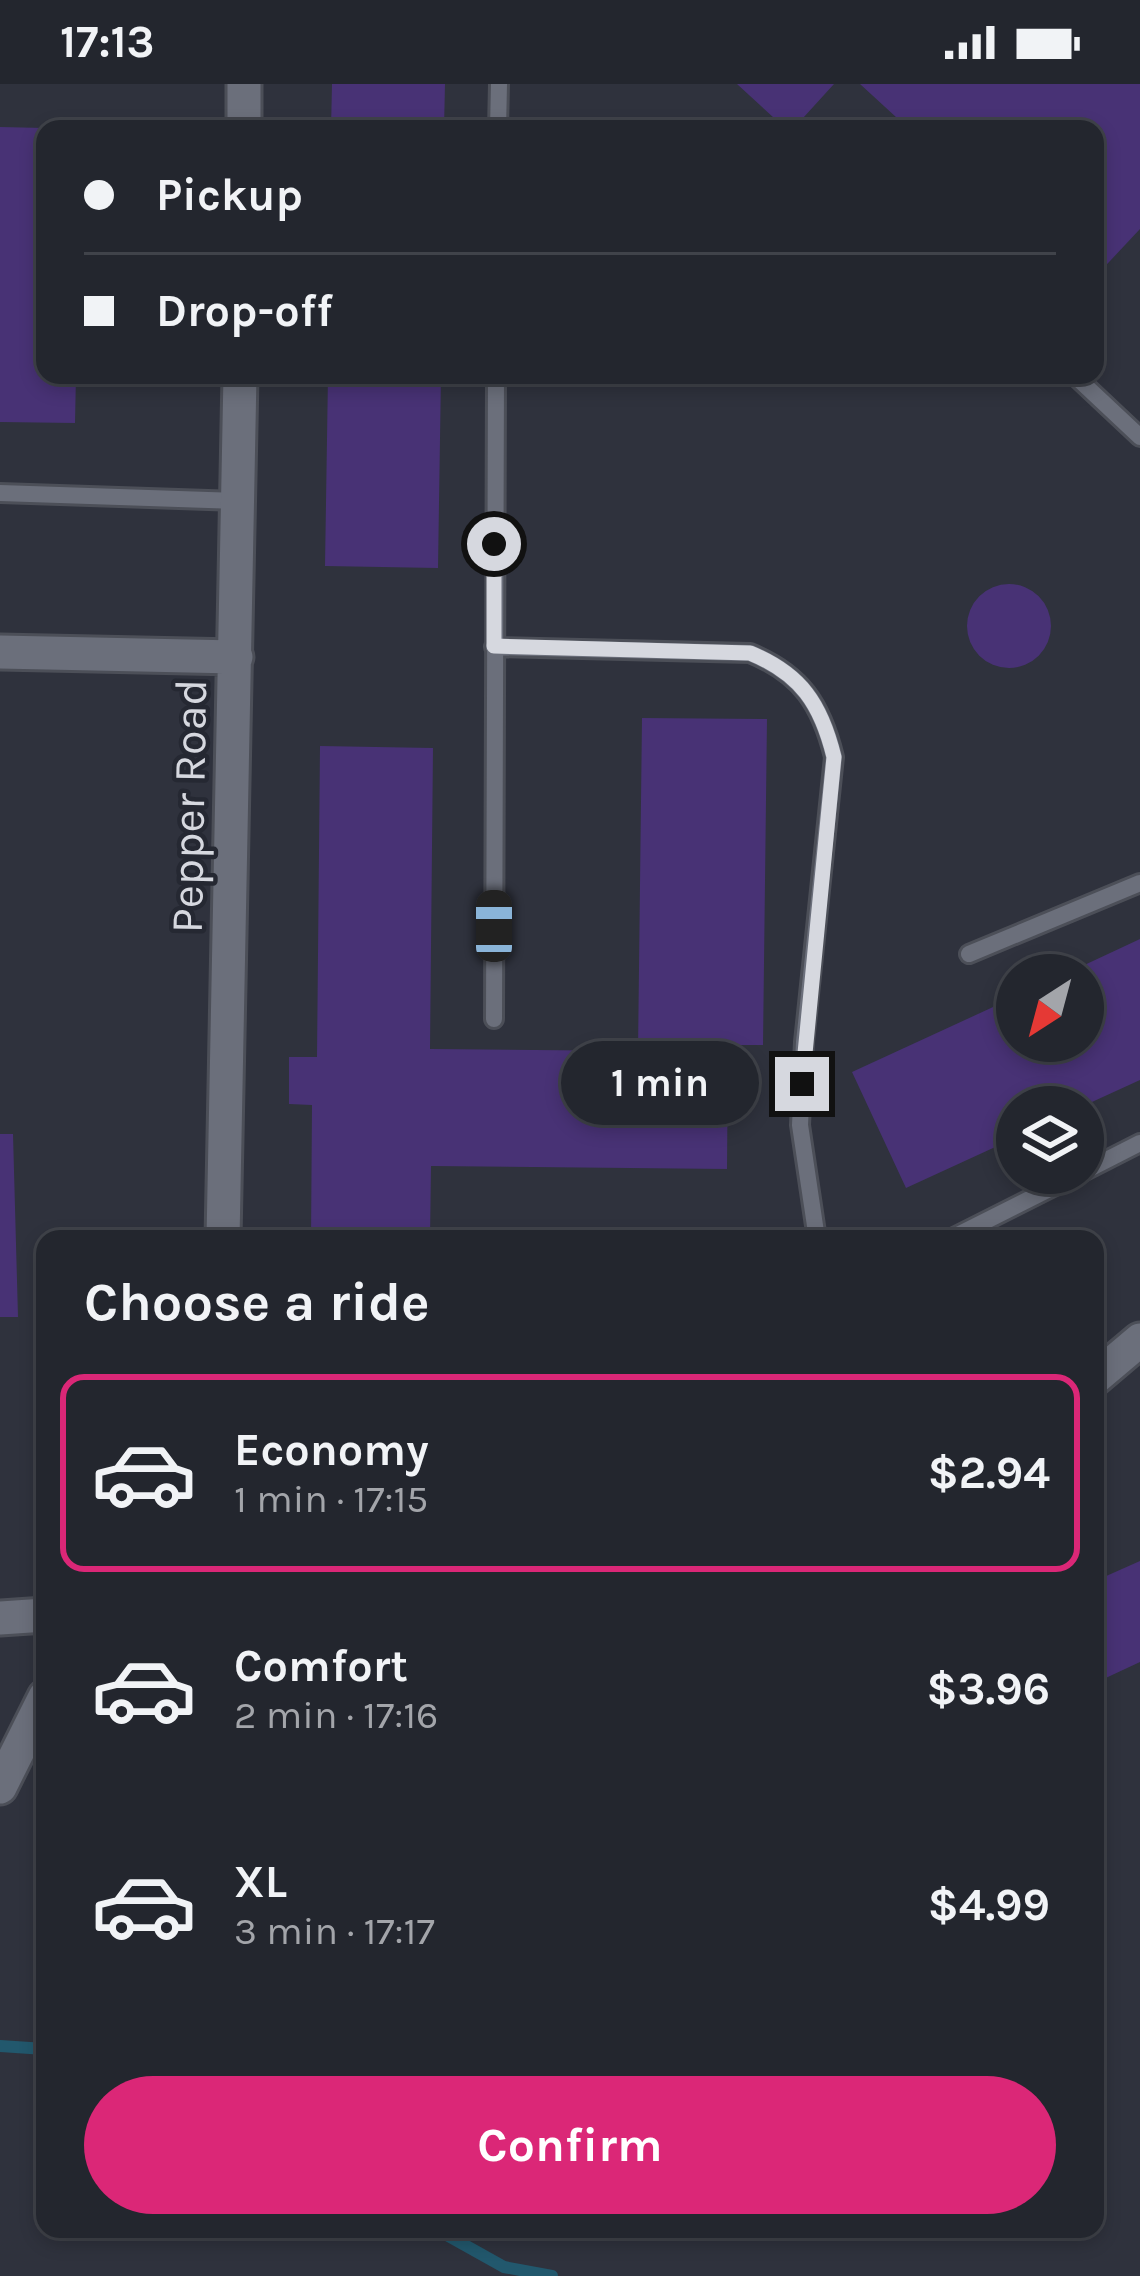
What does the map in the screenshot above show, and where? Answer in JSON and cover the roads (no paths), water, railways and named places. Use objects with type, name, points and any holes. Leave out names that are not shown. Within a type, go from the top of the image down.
[{"type":"street","points":[[244,84],[244,120]]},
{"type":"street","name":"Pepper Road","points":[[223,1230],[240,384]]},
{"type":"street","points":[[0,652],[236,657]]},
{"type":"street","points":[[1104,1370],[1140,1340]]},
{"type":"street","points":[[0,1618],[36,1616]]},
{"type":"street","points":[[0,1787],[36,1715]]},
{"type":"lane","points":[[498,120],[499,84]]},
{"type":"lane","points":[[494,1019],[496,384]]},
{"type":"lane","points":[[1084,384],[1140,437]]},
{"type":"lane","points":[[0,493],[238,501]]},
{"type":"lane","points":[[494,646],[750,653],[781,665],[826,722],[834,757],[804,1042],[800,1125],[816,1230]]},
{"type":"lane","points":[[969,954],[1140,883]]},
{"type":"lane","points":[[1104,1161],[1140,1143]]},
{"type":"lane","points":[[968,1230],[1039,1194]]},
{"type":"waterway","points":[[0,2046],[36,2048]]},
{"type":"waterway","points":[[452,2238],[504,2267],[552,2276]]}]
